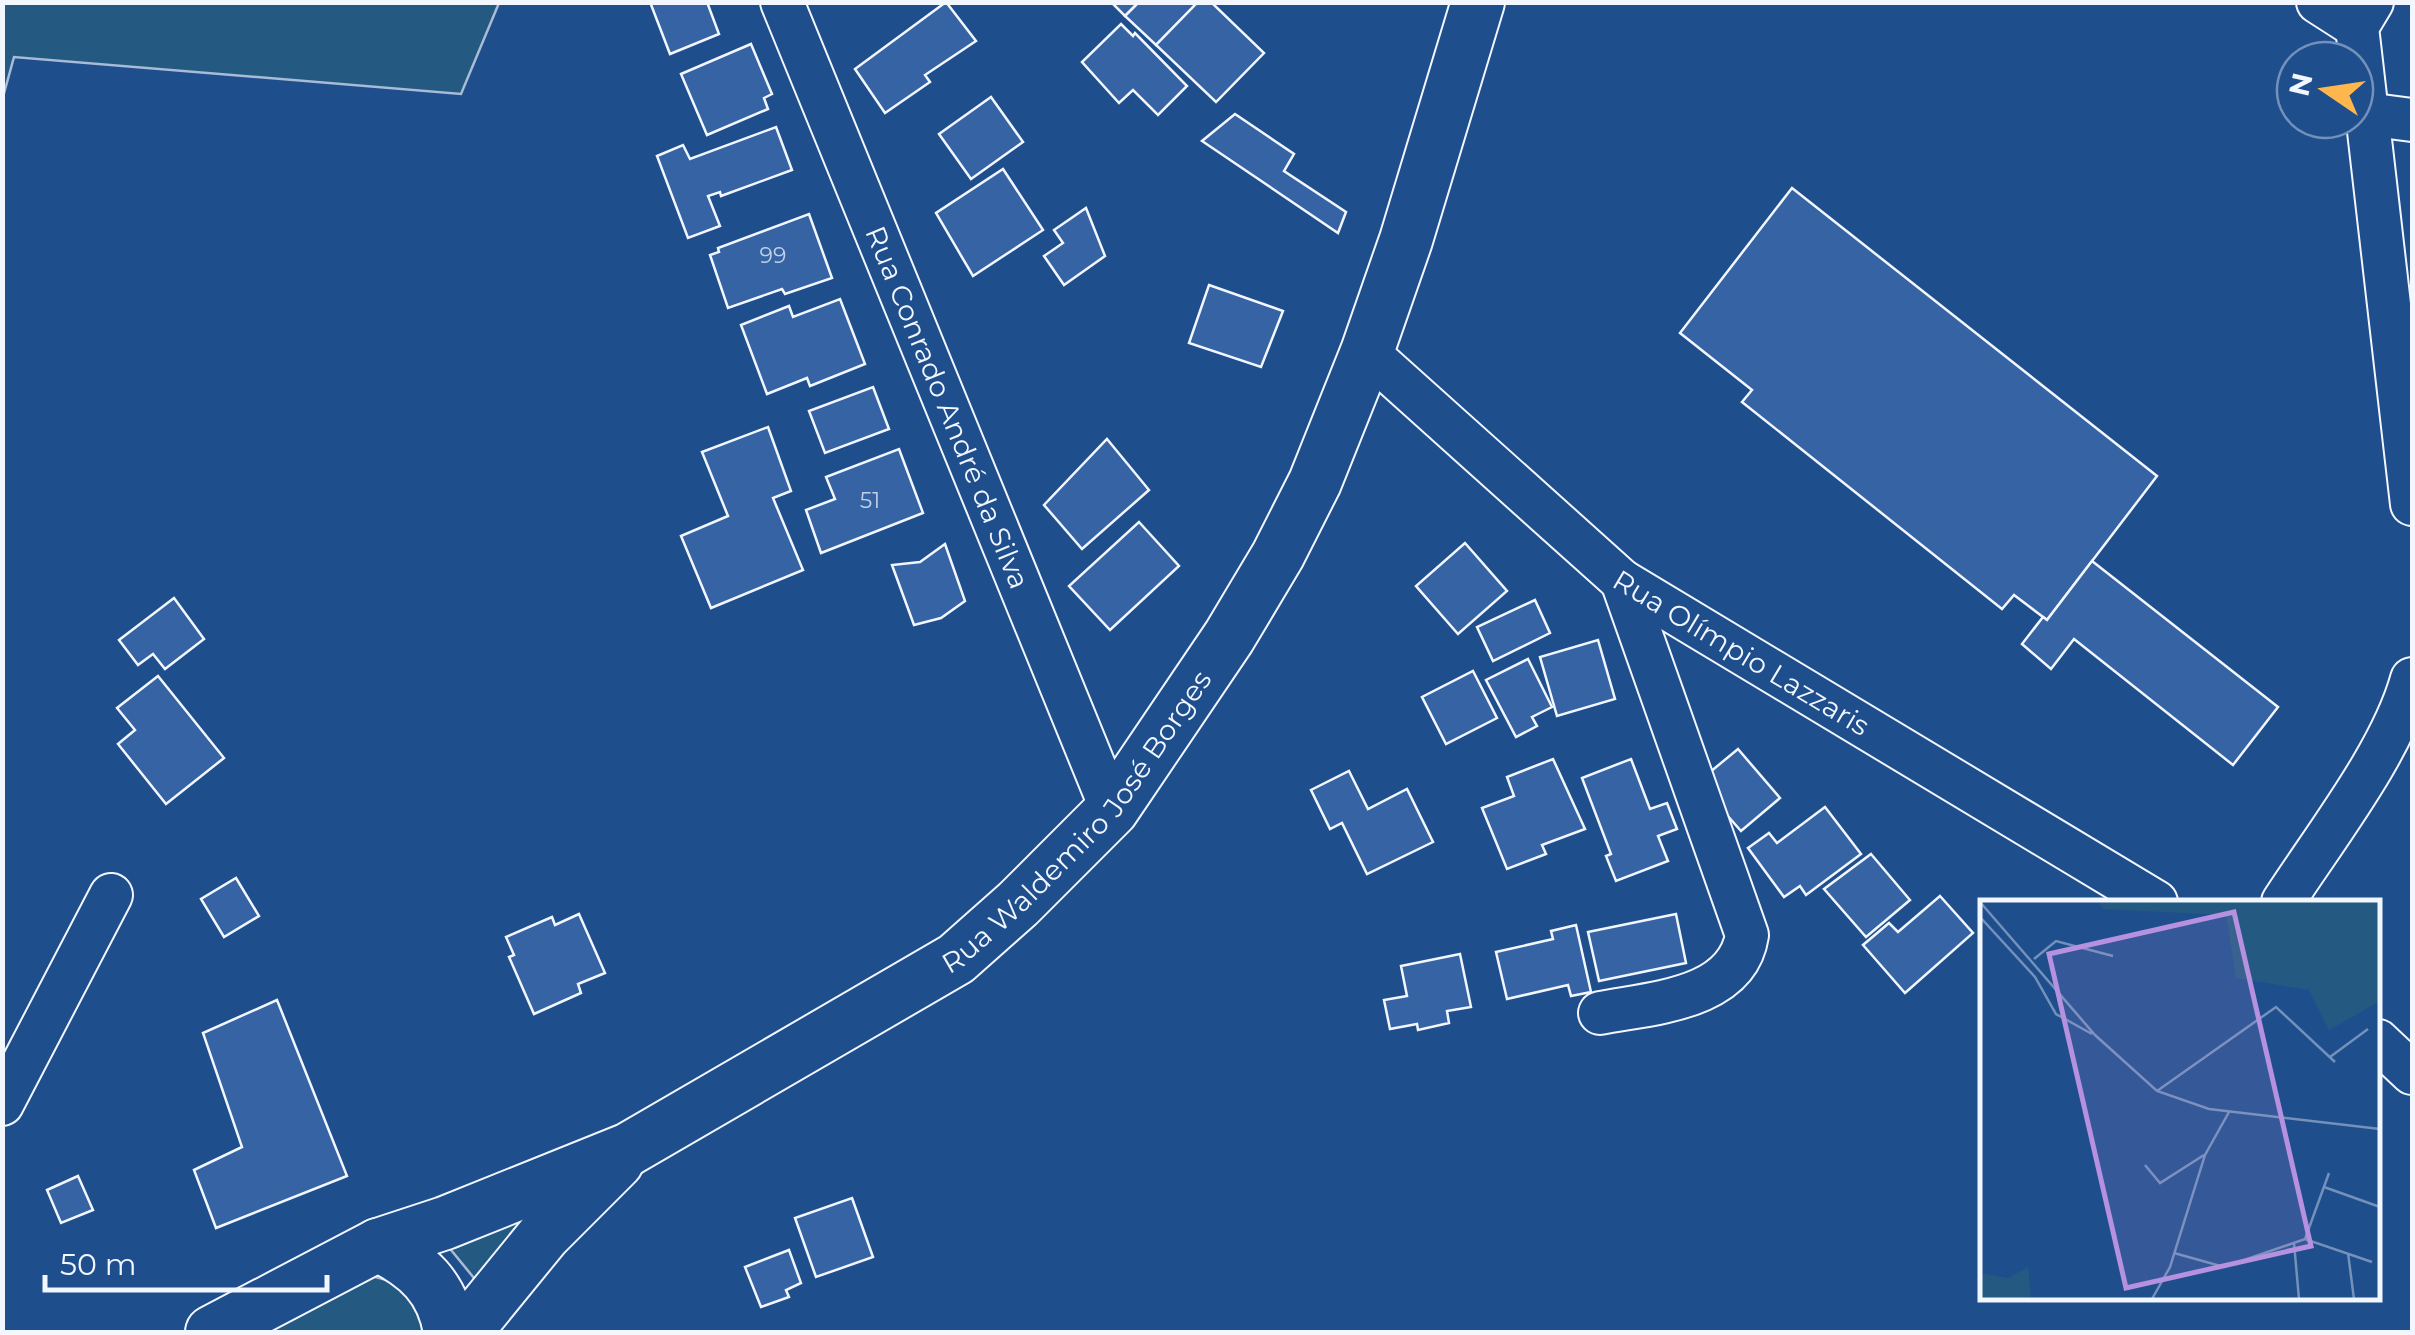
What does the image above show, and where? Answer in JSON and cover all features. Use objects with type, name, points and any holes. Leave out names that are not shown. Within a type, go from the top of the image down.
[{"type":"main road","name":"Rua Waldemiro José Borges","points":[[212,1332],[378,1245],[445,1223],[630,1149],[956,958],[1018,904],[1112,810],[1218,653],[1278,555],[1315,482],[1367,352],[1422,192],[1478,2]]},
{"type":"main road","name":"Rua Waldemiro José Borges","points":[[465,1332],[544,1236],[630,1149]]},
{"type":"main road","points":[[378,1245],[408,1260],[432,1284],[448,1314],[450,1332]]},
{"type":"street","name":"Rua Conrado André da Silva","points":[[782,2],[1112,810]]},
{"type":"street","points":[[2318,2],[2364,15],[2365,40]]},
{"type":"street","points":[[2375,115],[2412,120]]},
{"type":"street","points":[[2369,140],[2412,504]]},
{"type":"street","name":"Rua Olímpio Lazzaris","points":[[1367,352],[1622,581],[2153,900]]},
{"type":"street","points":[[1600,1012],[1682,997],[1705,988],[1730,970],[1744,953],[1747,935],[1622,581]]},
{"type":"street","points":[[2284,900],[2381,751],[2396,724],[2412,679]]},
{"type":"street","points":[[2,1104],[111,895]]},
{"type":"street","points":[[2380,1044],[2412,1073]]},
{"type":"shaded area","points":[[3,2],[499,3],[461,94],[14,57],[3,97]]},
{"type":"shaded area","points":[[525,1215],[478,1283],[447,1245]]},
{"type":"shaded area","points":[[368,1275],[405,1285],[430,1332],[261,1332]]},
{"type":"building","points":[[650,2],[707,2],[719,34],[670,54]]},
{"type":"building","points":[[946,2],[976,41],[925,75],[930,82],[885,113],[855,69]]},
{"type":"building","points":[[1111,2],[1139,2],[1125,16]]},
{"type":"building","points":[[1139,2],[1198,2],[1156,45],[1125,16]]},
{"type":"building","points":[[1198,2],[1211,2],[1264,53],[1216,102],[1156,45]]},
{"type":"building","points":[[1121,24],[1133,36],[1135,33],[1187,86],[1158,115],[1133,90],[1119,103],[1082,62]]},
{"type":"building","points":[[751,44],[772,94],[764,98],[768,109],[707,135],[681,74]]},
{"type":"building","points":[[991,97],[1023,142],[971,179],[939,134]]},
{"type":"building","points":[[1235,114],[1294,154],[1284,171],[1346,212],[1338,233],[1202,141]]},
{"type":"building","points":[[776,127],[792,170],[721,196],[720,192],[708,196],[720,226],[688,238],[657,156],[683,145],[690,159]]},
{"type":"building","points":[[1003,169],[1043,230],[973,276],[936,213]]},
{"type":"building","points":[[1792,188],[2157,476],[2047,620],[2014,595],[2002,609],[1742,402],[1752,390],[1680,333]]},
{"type":"building","points":[[1086,208],[1105,256],[1064,285],[1044,256],[1063,243],[1054,230]]},
{"type":"building","points":[[809,214],[832,278],[785,294],[782,289],[728,308],[710,255],[719,252],[718,248]]},
{"type":"building","points":[[1209,285],[1283,311],[1261,367],[1189,343]]},
{"type":"building","points":[[840,299],[865,364],[810,386],[807,378],[767,394],[741,325],[789,306],[793,317]]},
{"type":"building","points":[[873,387],[889,429],[825,453],[809,411]]},
{"type":"building","points":[[768,427],[791,491],[773,498],[803,570],[711,608],[681,536],[728,516],[702,452]]},
{"type":"building","points":[[1107,439],[1149,490],[1082,549],[1044,505]]},
{"type":"building","points":[[899,449],[923,513],[821,553],[806,510],[835,499],[826,477]]},
{"type":"building","points":[[1139,522],[1179,566],[1110,630],[1069,586]]},
{"type":"building","points":[[1465,543],[1507,591],[1458,634],[1416,586]]},
{"type":"building","points":[[945,544],[965,601],[941,618],[914,625],[892,565],[920,562]]},
{"type":"building","points":[[2092,561],[2278,707],[2233,765],[2074,639],[2051,669],[2022,644],[2043,617],[2047,620]]},
{"type":"building","points":[[174,598],[204,639],[165,669],[153,654],[138,665],[119,640]]},
{"type":"building","points":[[1535,600],[1550,633],[1493,661],[1477,627]]},
{"type":"building","points":[[1598,640],[1615,699],[1557,716],[1540,657]]},
{"type":"building","points":[[1528,659],[1552,707],[1532,717],[1537,726],[1516,737],[1486,680]]},
{"type":"building","points":[[1473,671],[1497,718],[1446,744],[1422,697]]},
{"type":"building","points":[[158,676],[224,758],[166,804],[118,744],[135,730],[117,708]]},
{"type":"building","points":[[1738,749],[1780,798],[1741,831],[1698,782]]},
{"type":"building","points":[[1553,759],[1585,829],[1542,845],[1546,854],[1507,869],[1482,808],[1514,796],[1507,777]]},
{"type":"building","points":[[1631,759],[1650,809],[1667,803],[1677,829],[1658,836],[1668,861],[1616,881],[1606,856],[1611,854],[1582,778]]},
{"type":"building","points":[[1349,771],[1368,809],[1407,789],[1433,842],[1367,874],[1342,823],[1330,829],[1311,790]]},
{"type":"building","points":[[1825,807],[1861,854],[1806,895],[1800,886],[1784,897],[1748,848],[1769,833],[1777,843]]},
{"type":"building","points":[[1871,854],[1910,900],[1866,937],[1824,889]]},
{"type":"building","points":[[236,878],[259,916],[224,937],[201,899]]},
{"type":"building","points":[[1940,896],[1973,933],[1905,993],[1863,945],[1889,923],[1898,932]]},
{"type":"building","points":[[579,914],[605,973],[578,984],[581,993],[534,1014],[509,957],[514,955],[506,937],[552,917],[555,925]]},
{"type":"building","points":[[1676,914],[1686,963],[1599,981],[1588,932]]},
{"type":"building","points":[[1576,925],[1591,992],[1571,996],[1568,985],[1507,999],[1496,952],[1553,939],[1551,931]]},
{"type":"building","points":[[1460,954],[1471,1007],[1447,1011],[1449,1023],[1418,1030],[1417,1024],[1390,1029],[1384,1000],[1407,996],[1401,966]]},
{"type":"building","points":[[277,1000],[347,1176],[216,1228],[194,1170],[242,1147],[203,1033]]},
{"type":"building","points":[[78,1176],[93,1210],[61,1223],[47,1190]]},
{"type":"building","points":[[852,1198],[873,1257],[816,1277],[795,1218]]},
{"type":"building","points":[[789,1250],[801,1283],[786,1290],[789,1297],[761,1307],[745,1267]]}]
